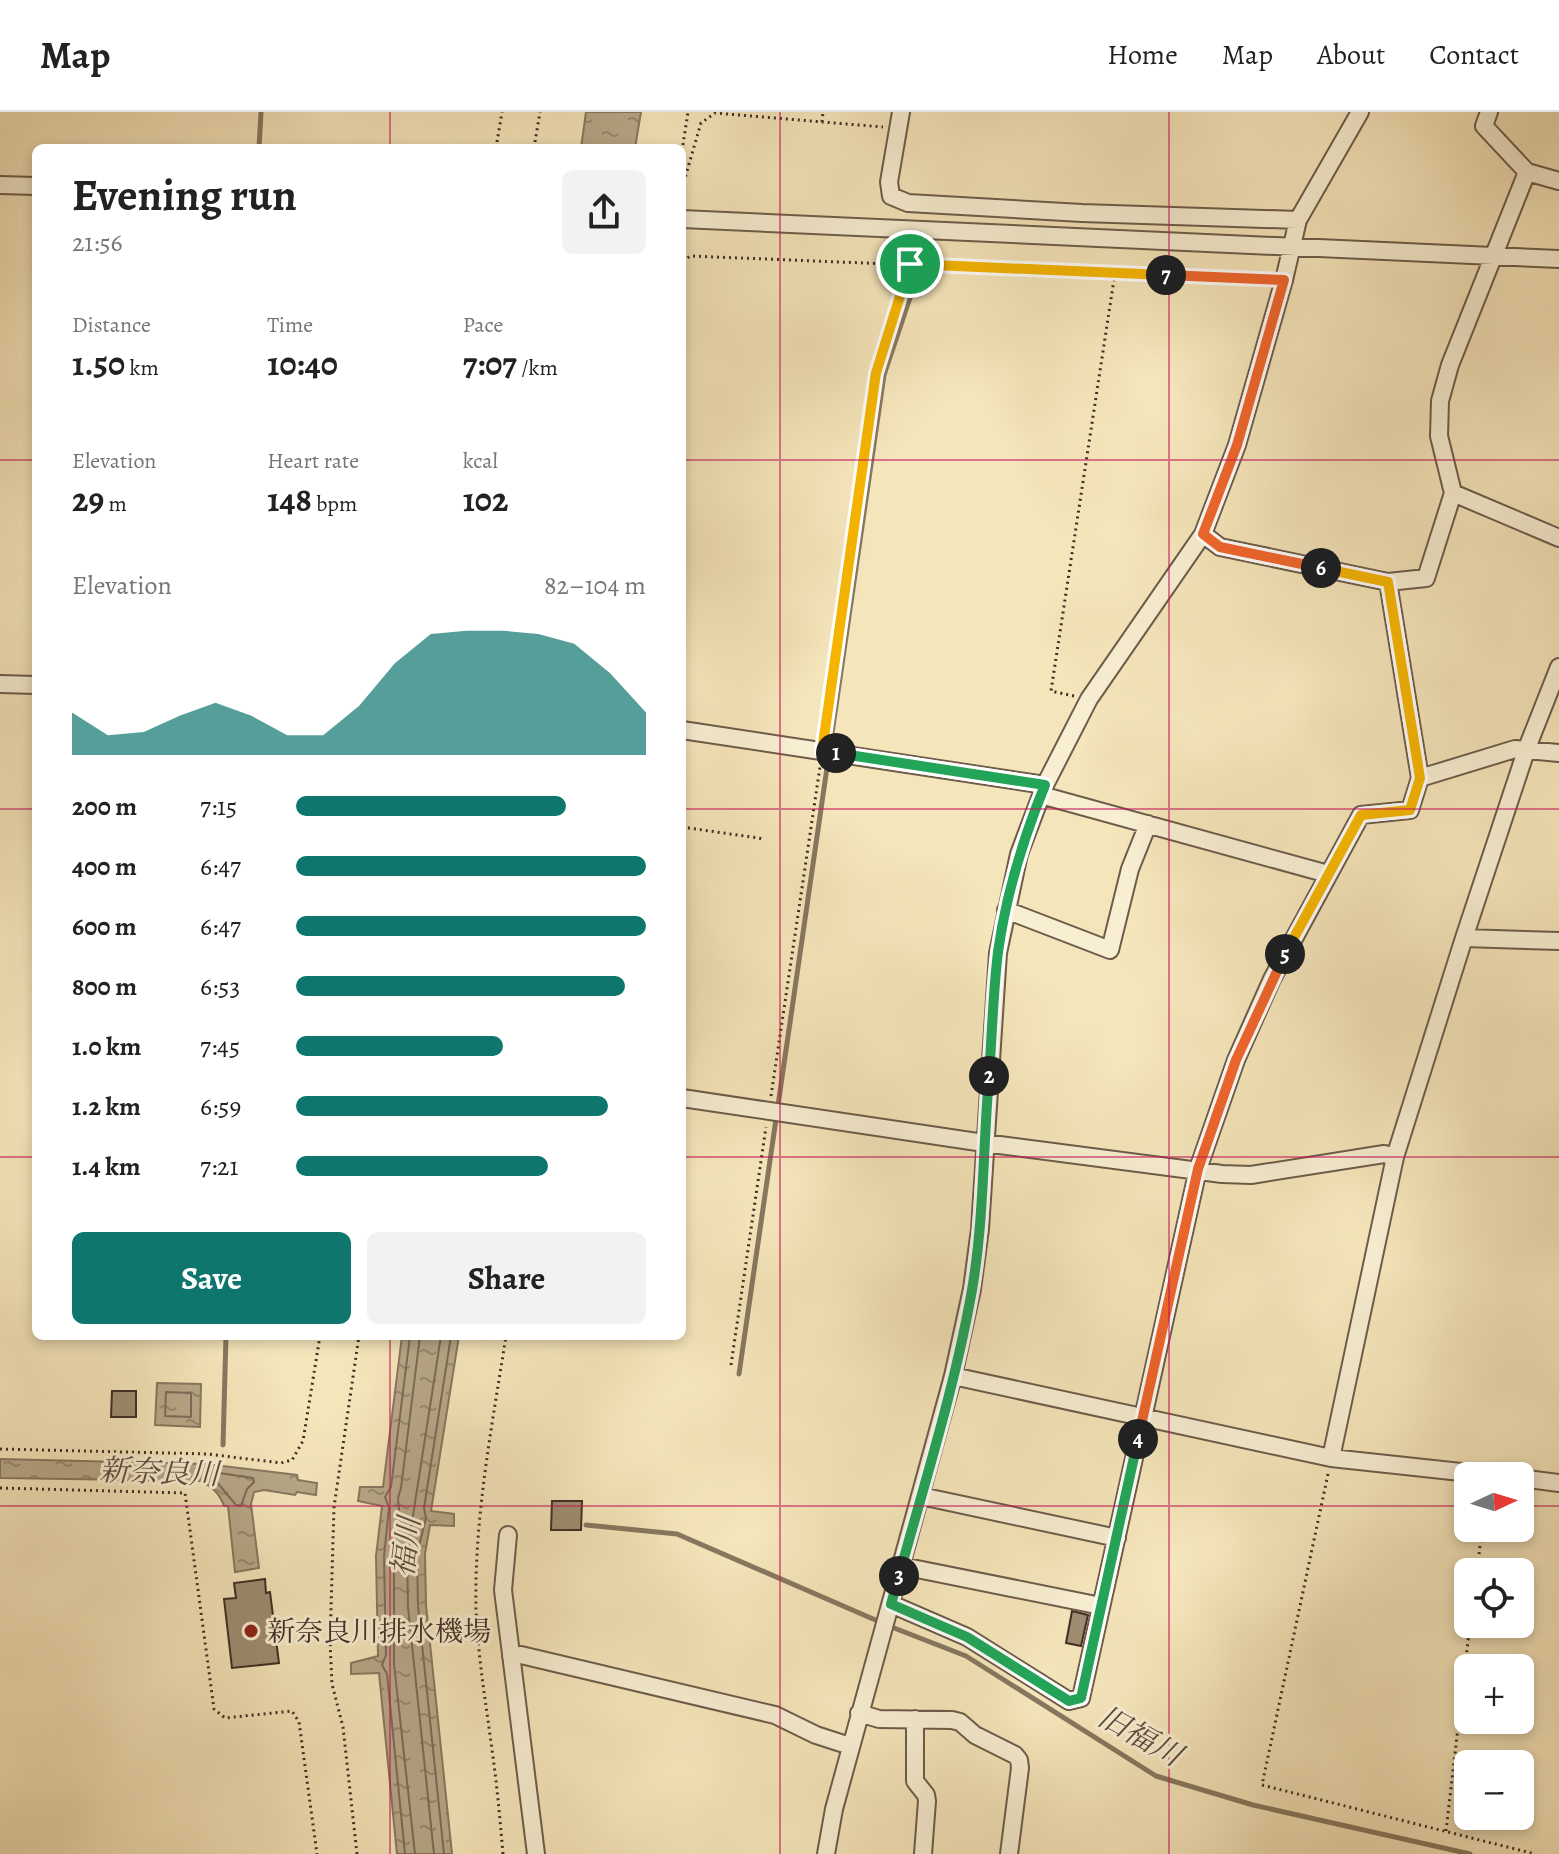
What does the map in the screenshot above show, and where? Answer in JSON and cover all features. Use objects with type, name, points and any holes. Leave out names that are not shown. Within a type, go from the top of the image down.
[{"type":"street","points":[[826,1854],[850,1746],[953,1376],[974,1274],[980,1229],[998,953],[1019,854],[1043,790],[1089,699],[1203,534],[1237,445],[1298,220],[1360,112]]},
{"type":"street","points":[[1489,112],[1484,126],[1527,172],[1559,181]]},
{"type":"street","points":[[900,120],[889,182],[891,196],[908,203],[1082,213],[1298,220]]},
{"type":"street","points":[[1203,534],[1220,547],[1388,582],[1426,578],[1453,493],[1439,436],[1440,401],[1450,365],[1527,172]]},
{"type":"street","points":[[0,185],[32,186]]},
{"type":"street","points":[[686,219],[1559,259]]},
{"type":"street","points":[[1453,493],[1559,538]]},
{"type":"street","points":[[891,1604],[967,1637],[1069,1701],[1081,1698],[1198,1169],[1236,1060],[1272,979],[1361,815],[1410,810],[1420,778],[1388,582]]},
{"type":"street","points":[[1331,1458],[1395,1157],[1527,748],[1559,667]]},
{"type":"street","points":[[0,684],[32,685]]},
{"type":"street","points":[[686,731],[1043,790],[1148,824],[1328,874]]},
{"type":"street","points":[[1420,778],[1515,749],[1559,753]]},
{"type":"street","points":[[1006,910],[1110,950],[1130,869],[1148,824]]},
{"type":"street","points":[[1464,938],[1559,941]]},
{"type":"street","points":[[686,1099],[984,1143],[1222,1174],[1251,1175],[1384,1154],[1395,1157]]},
{"type":"street","points":[[953,1376],[1331,1458],[1454,1471]]},
{"type":"street","points":[[1534,1480],[1559,1483]]},
{"type":"street","points":[[921,1496],[1117,1538]]},
{"type":"street","points":[[508,1535],[503,1590],[536,1854]]},
{"type":"street","points":[[902,1566],[1101,1606]]},
{"type":"street","points":[[511,1656],[521,1655],[775,1715],[816,1735],[850,1746]]},
{"type":"street","points":[[859,1713],[879,1719],[960,1722],[975,1735],[1015,1755],[1019,1760],[1009,1854]]},
{"type":"street","points":[[915,1719],[915,1781],[927,1801],[923,1854]]},
{"type":"path","points":[[497,144],[502,112]]},
{"type":"path","points":[[535,144],[540,112]]},
{"type":"path","points":[[683,144],[688,112]]},
{"type":"path","points":[[822,122],[823,112]]},
{"type":"path","points":[[686,174],[701,123],[715,113],[822,122],[900,120]]},
{"type":"path","points":[[686,259],[690,256],[1284,280]]},
{"type":"path","points":[[731,1365],[876,373],[910,264]]},
{"type":"path","points":[[1089,699],[1051,691],[1115,273]]},
{"type":"path","points":[[686,828],[765,839]]},
{"type":"path","points":[[0,1449],[208,1454],[281,1463],[292,1460],[303,1441],[319,1340]]},
{"type":"path","points":[[357,1854],[343,1727],[332,1684],[330,1642],[334,1507],[358,1340]]},
{"type":"path","points":[[1331,1458],[1262,1785],[1535,1854]]},
{"type":"path","points":[[0,1488],[185,1493],[214,1709],[225,1718],[292,1711],[299,1722],[317,1854]]},
{"type":"path","points":[[1446,1831],[1468,1638]]},
{"type":"water","points":[[586,112],[641,112],[636,144],[582,144]]},
{"type":"water","name":"福川","points":[[401,1340],[458,1340],[431,1511],[454,1514],[454,1526],[430,1525],[425,1554],[426,1605],[452,1854],[397,1854],[379,1673],[351,1674],[351,1663],[378,1656],[376,1556],[382,1506],[358,1501],[360,1487],[383,1487]]},
{"type":"water","points":[[157,1383],[201,1384],[200,1427],[155,1425]]},
{"type":"water","name":"新奈良川","points":[[0,1459],[206,1464],[297,1475],[298,1480],[317,1483],[316,1495],[264,1490],[254,1492],[251,1504],[259,1568],[235,1572],[228,1506],[224,1506],[212,1488],[200,1481],[0,1478]]},
{"type":"building","points":[[112,1391],[136,1391],[136,1417],[111,1417]]},
{"type":"building","points":[[552,1501],[582,1501],[581,1530],[551,1530]]},
{"type":"building","name":"新奈良川排水機場","points":[[265,1579],[266,1593],[270,1592],[279,1663],[232,1668],[224,1599],[236,1598],[234,1583]]},
{"type":"building","points":[[1072,1611],[1088,1615],[1081,1646],[1066,1643]]},
{"type":"waterway","points":[[259,144],[261,112]]},
{"type":"waterway","points":[[739,1374],[884,375],[919,271]]},
{"type":"waterway","name":"新奈良川","points":[[223,1445],[226,1340]]},
{"type":"waterway","name":"旧福川","points":[[586,1525],[677,1534],[880,1622]]},
{"type":"waterway","name":"旧福川","points":[[889,1626],[966,1656],[1156,1776],[1253,1805],[1470,1854]]},
{"type":"place","name":"新奈良川排水機場","points":[[251,1631]]},
{"type":"route","points":[[910,264],[1284,280],[1237,445],[1203,534],[1220,547],[1388,582],[1420,778],[1410,810],[1361,815],[1272,979],[1236,1060],[1198,1169],[1081,1698],[1075,1701],[1069,1701],[967,1637],[891,1604],[953,1376],[972,1289],[980,1229],[998,953],[1019,854],[1045,785],[822,751],[876,373],[910,264]]}]
